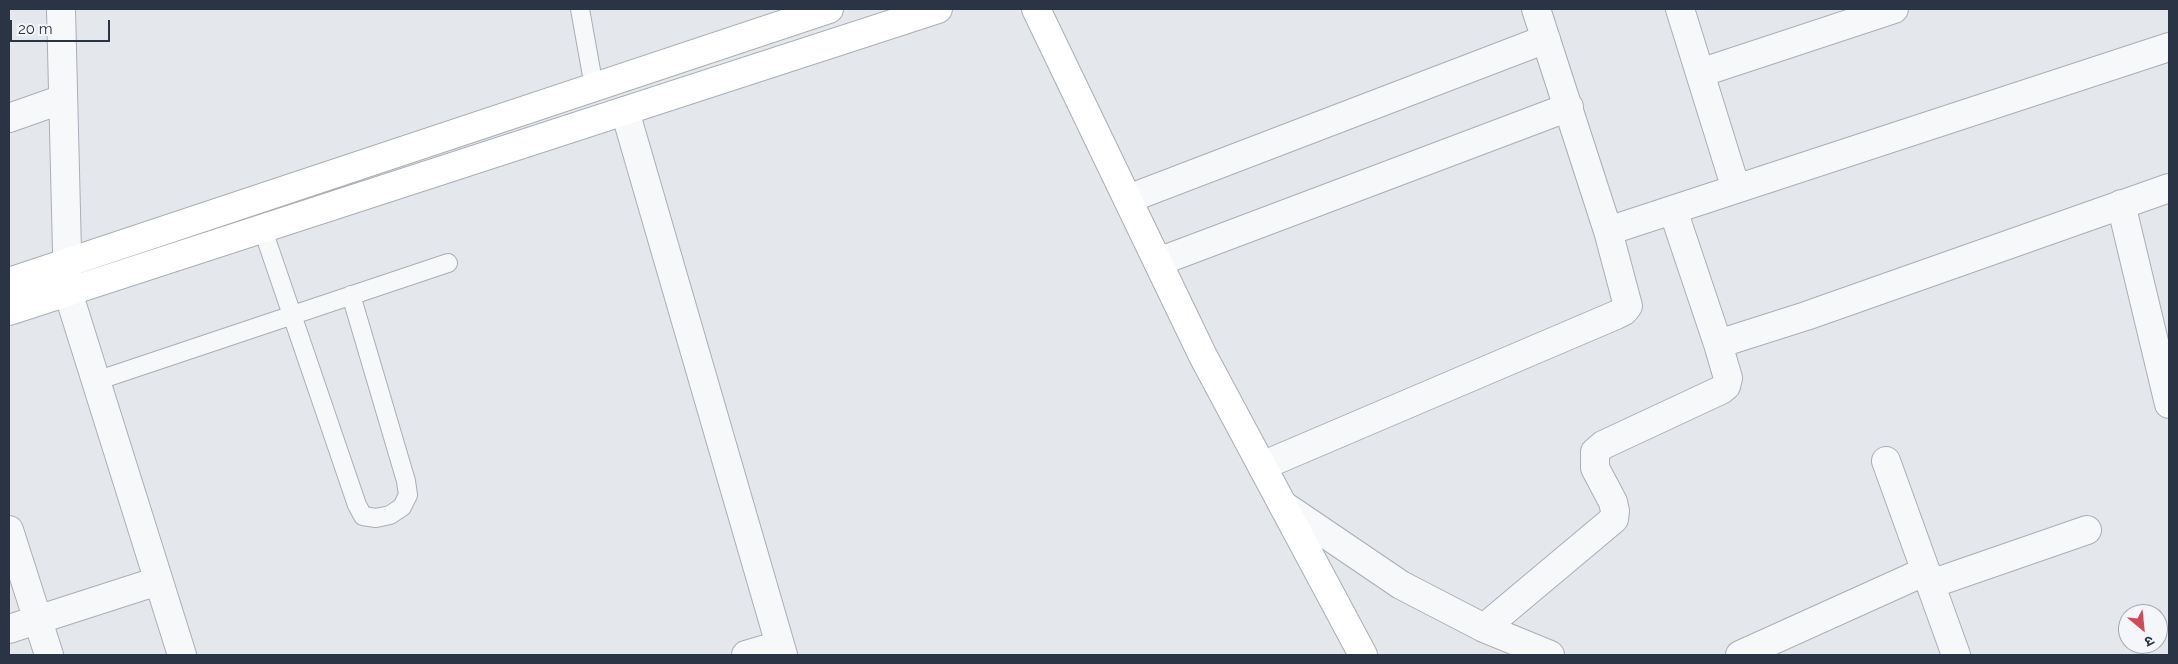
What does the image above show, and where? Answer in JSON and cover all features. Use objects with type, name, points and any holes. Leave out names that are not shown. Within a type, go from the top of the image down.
[{"type":"street","points":[[61,9],[68,292],[182,655]]},
{"type":"street","points":[[9,282],[829,9]]},
{"type":"street","points":[[9,311],[938,9]]},
{"type":"street","points":[[1036,9],[1203,356],[1363,655]]},
{"type":"street","points":[[1262,466],[1624,311],[1628,306],[1608,231],[1536,9]]},
{"type":"street","points":[[1680,9],[1736,189]]},
{"type":"street","points":[[1700,73],[1894,9]]},
{"type":"street","points":[[1128,199],[1546,39]]},
{"type":"street","points":[[1608,231],[2169,48]]},
{"type":"street","points":[[9,118],[63,99]]},
{"type":"street","points":[[1158,262],[1569,107]]},
{"type":"street","points":[[624,111],[782,650],[746,655]]},
{"type":"street","points":[[1718,344],[1806,316],[2169,188]]},
{"type":"street","points":[[2121,204],[2169,404]]},
{"type":"street","points":[[1484,628],[1614,520],[1615,511],[1612,502],[1595,468],[1595,452],[1603,445],[1726,386],[1728,378],[1718,344],[1673,210]]},
{"type":"street","points":[[1886,461],[1956,655]]},
{"type":"street","points":[[1283,505],[1401,585],[1484,628],[1550,655]]},
{"type":"street","points":[[9,530],[49,655]]},
{"type":"street","points":[[1740,655],[1928,578],[2087,530]]},
{"type":"street","points":[[9,630],[158,581]]},
{"type":"lane","points":[[580,9],[594,87]]},
{"type":"lane","points":[[263,230],[357,505],[363,516],[376,518],[390,515],[402,507],[408,495],[406,481],[351,295]]},
{"type":"lane","points":[[96,381],[448,263]]}]
